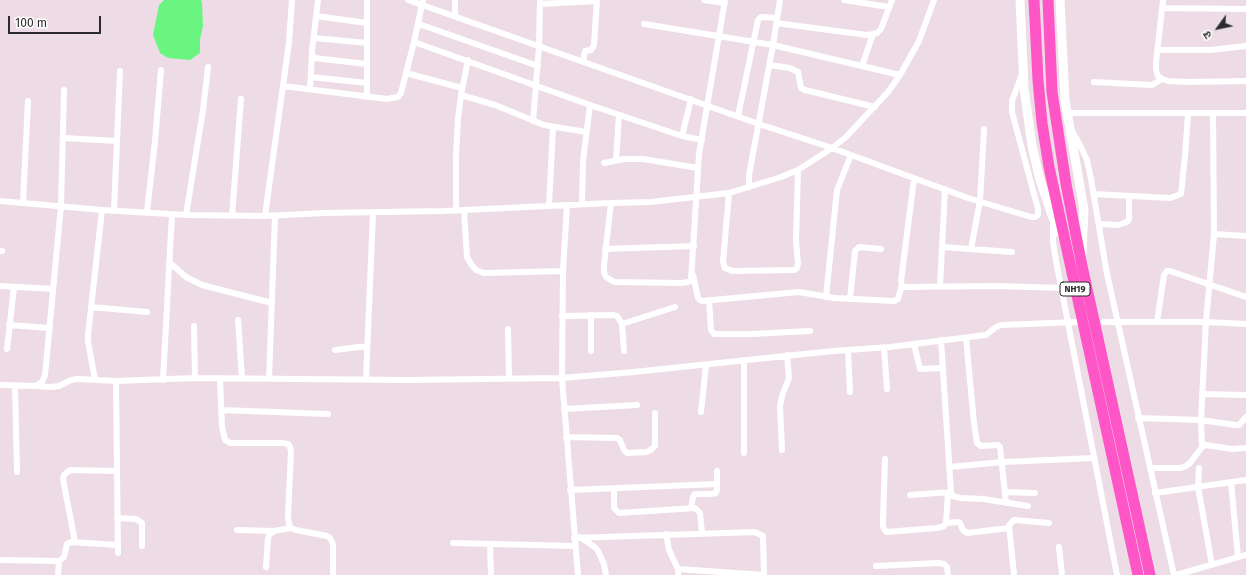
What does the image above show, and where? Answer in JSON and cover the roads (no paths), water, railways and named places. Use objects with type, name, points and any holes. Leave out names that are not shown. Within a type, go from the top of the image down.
[{"type":"highway","name":"NH19","points":[[1034,0],[1037,73],[1042,123],[1049,167],[1138,575]]},
{"type":"highway","name":"NH19","points":[[1048,0],[1052,92],[1060,148],[1082,266],[1149,574]]},
{"type":"main road","points":[[1020,0],[1024,88],[1032,146],[1040,180],[1053,218],[1065,243]]},
{"type":"main road","points":[[1060,0],[1062,53],[1068,113],[1084,210],[1082,266]]},
{"type":"street","points":[[265,216],[289,42],[292,0]]},
{"type":"street","points":[[310,89],[318,0]]},
{"type":"street","points":[[367,0],[367,96]]},
{"type":"street","points":[[408,0],[423,3],[539,47],[832,148],[914,179],[1031,217],[1038,215],[1039,212],[1012,112],[1014,93],[1023,73]]},
{"type":"street","points":[[455,0],[455,16]]},
{"type":"street","points":[[533,121],[538,66],[540,2],[597,0],[594,45],[591,50],[585,51],[583,62]]},
{"type":"street","points":[[611,203],[605,249],[604,272],[606,277],[614,282],[682,283],[691,280],[698,168],[725,2],[704,0]]},
{"type":"street","points":[[749,186],[749,175],[774,45],[780,0]]},
{"type":"street","points":[[844,0],[889,7]]},
{"type":"street","points":[[738,116],[759,18],[764,16],[777,20],[867,35],[878,32],[881,29],[892,0]]},
{"type":"street","points":[[0,201],[102,210],[186,215],[275,216],[324,213],[456,211],[651,202],[696,198],[729,192],[781,177],[798,170],[846,137],[875,107],[900,75],[927,24],[934,0]]},
{"type":"street","points":[[1162,80],[1158,76],[1156,70],[1163,0]]},
{"type":"street","points":[[283,86],[387,99],[398,97],[401,93],[423,3]]},
{"type":"street","points":[[1162,8],[1246,9]]},
{"type":"street","points":[[316,16],[367,22]]},
{"type":"street","points":[[418,24],[538,66]]},
{"type":"street","points":[[644,24],[774,45],[900,75]]},
{"type":"street","points":[[862,66],[873,34]]},
{"type":"street","points":[[314,38],[367,43]]},
{"type":"street","points":[[414,42],[619,115],[682,136],[702,140]]},
{"type":"street","points":[[1158,50],[1210,50],[1246,46]]},
{"type":"street","points":[[312,55],[316,60],[367,64]]},
{"type":"street","points":[[456,211],[456,142],[462,88],[468,60]]},
{"type":"street","points":[[770,65],[790,68],[798,72],[801,88],[805,90],[875,107]]},
{"type":"street","points":[[186,215],[203,110],[208,67]]},
{"type":"street","points":[[147,212],[161,70]]},
{"type":"street","points":[[114,210],[120,71]]},
{"type":"street","points":[[406,73],[462,88]]},
{"type":"street","points":[[311,77],[367,83]]},
{"type":"street","points":[[1094,82],[1152,85],[1162,80],[1187,82],[1246,81]]},
{"type":"street","points":[[36,386],[42,382],[45,375],[50,328],[61,206],[64,138],[64,90]]},
{"type":"street","points":[[461,96],[495,105],[533,121],[553,127],[586,132]]},
{"type":"street","points":[[232,216],[242,99]]},
{"type":"street","points":[[682,136],[690,99]]},
{"type":"street","points":[[23,203],[28,101]]},
{"type":"street","points":[[582,204],[583,161],[590,105]]},
{"type":"street","points":[[1068,113],[1246,113]]},
{"type":"street","points":[[1094,194],[1170,198],[1181,194],[1185,163],[1188,114]]},
{"type":"street","points":[[1150,468],[1181,468],[1186,466],[1190,463],[1202,446],[1201,420],[1206,322],[1214,234],[1213,114]]},
{"type":"street","points":[[616,160],[619,115]]},
{"type":"street","points":[[549,206],[553,127]]},
{"type":"street","points":[[1070,128],[1087,160],[1105,264],[1117,322],[1175,575],[1246,555]]},
{"type":"street","points":[[971,249],[980,201],[984,129]]},
{"type":"street","points":[[64,138],[117,141]]},
{"type":"street","points":[[826,297],[837,190],[851,155]]},
{"type":"street","points":[[604,163],[624,158],[643,159],[698,168]]},
{"type":"street","points":[[729,192],[723,262],[725,268],[732,271],[794,270],[797,268],[798,264],[796,241],[798,170]]},
{"type":"street","points":[[692,274],[698,298],[700,300],[799,292],[826,297],[894,302],[898,298],[902,285],[901,277],[906,231],[914,179]]},
{"type":"street","points":[[940,286],[945,189]]},
{"type":"street","points":[[1099,224],[1118,225],[1127,222],[1129,196]]},
{"type":"street","points":[[567,205],[563,272],[562,378],[570,490],[577,538],[575,546],[578,575]]},
{"type":"street","points":[[95,380],[88,341],[102,210]]},
{"type":"street","points":[[464,210],[467,257],[476,270],[484,273],[563,272]]},
{"type":"street","points":[[366,379],[373,213]]},
{"type":"street","points":[[163,380],[172,214]]},
{"type":"street","points":[[269,379],[275,216]]},
{"type":"street","points":[[1053,218],[1053,242],[1117,575]]},
{"type":"street","points":[[1214,234],[1246,236]]},
{"type":"street","points":[[605,249],[694,246]]},
{"type":"street","points":[[850,299],[855,251],[859,247],[881,249]]},
{"type":"street","points":[[942,247],[1012,252]]},
{"type":"street","points":[[169,262],[186,277],[202,285],[272,303]]},
{"type":"street","points":[[1157,322],[1164,275],[1167,271],[1246,297]]},
{"type":"street","points":[[902,285],[908,287],[996,286],[1062,288]]},
{"type":"street","points":[[0,286],[53,289]]},
{"type":"street","points":[[7,349],[14,287]]},
{"type":"street","points":[[709,300],[711,330],[714,334],[810,331]]},
{"type":"street","points":[[91,307],[147,312]]},
{"type":"street","points":[[622,324],[675,307]]},
{"type":"street","points":[[591,351],[592,315]]},
{"type":"street","points":[[562,316],[617,316],[622,324],[624,351]]},
{"type":"street","points":[[238,320],[242,378]]},
{"type":"street","points":[[0,385],[51,387],[59,386],[71,380],[116,381],[195,378],[562,378],[848,350],[884,348],[986,335],[1001,325],[1076,322]]},
{"type":"street","points":[[1104,322],[1206,322],[1246,324]]},
{"type":"street","points":[[9,325],[50,328]]},
{"type":"street","points":[[194,326],[195,378]]},
{"type":"street","points":[[508,329],[509,378]]},
{"type":"street","points":[[966,338],[977,443],[981,446],[998,445],[1000,447],[1003,462],[1006,503]]},
{"type":"street","points":[[941,340],[949,467],[949,492],[946,523]]},
{"type":"street","points":[[914,344],[920,369],[943,368]]},
{"type":"street","points":[[334,350],[367,346]]},
{"type":"street","points":[[884,348],[887,389]]},
{"type":"street","points":[[848,350],[850,392]]},
{"type":"street","points":[[782,450],[780,406],[789,378],[787,356]]},
{"type":"street","points":[[744,360],[744,453]]},
{"type":"street","points":[[701,412],[706,365]]},
{"type":"street","points":[[220,378],[223,435],[225,440],[230,443],[282,443],[288,444],[290,447],[288,516],[291,528]]},
{"type":"street","points":[[116,381],[118,553]]},
{"type":"street","points":[[15,385],[17,472]]},
{"type":"street","points":[[1202,394],[1246,395]]},
{"type":"street","points":[[564,409],[638,405]]},
{"type":"street","points":[[222,410],[328,414]]},
{"type":"street","points":[[566,437],[618,438],[627,453],[647,452],[654,446],[655,413]]},
{"type":"street","points":[[1138,418],[1201,420],[1239,425],[1246,417]]},
{"type":"street","points":[[1202,446],[1206,445],[1232,449],[1246,448]]},
{"type":"street","points":[[949,467],[1003,462],[1094,458]]},
{"type":"street","points":[[885,459],[884,530],[889,532],[938,528],[944,526],[946,523],[958,522],[967,533],[1009,528]]},
{"type":"street","points":[[1199,468],[1198,487],[1212,565]]},
{"type":"street","points":[[75,542],[63,479],[64,475],[70,470],[117,471]]},
{"type":"street","points":[[692,508],[693,497],[696,494],[716,493],[717,471]]},
{"type":"street","points":[[1155,493],[1246,480]]},
{"type":"street","points":[[1231,482],[1238,557]]},
{"type":"street","points":[[570,490],[717,484]]},
{"type":"street","points":[[614,488],[614,508],[619,514],[692,508],[698,510],[700,513],[702,533]]},
{"type":"street","points":[[910,495],[949,492],[955,497],[983,499],[1028,506]]},
{"type":"street","points":[[1005,492],[1035,493]]},
{"type":"street","points":[[117,518],[136,518],[142,523],[142,546]]},
{"type":"street","points":[[1014,575],[1009,525],[1014,520],[1049,523]]},
{"type":"street","points":[[237,530],[274,531],[291,528],[326,536],[330,538],[333,544],[333,575]]},
{"type":"street","points":[[266,567],[268,538],[274,531]]},
{"type":"street","points":[[577,538],[666,534],[755,532],[763,536],[764,575],[678,572],[668,550],[666,534]]},
{"type":"street","points":[[577,538],[596,548],[600,553],[606,575]]},
{"type":"street","points":[[0,560],[59,561],[64,557],[67,544],[69,543],[75,542],[118,545]]},
{"type":"street","points":[[453,543],[575,546]]},
{"type":"street","points":[[490,544],[492,575]]},
{"type":"street","points":[[1060,547],[1062,575]]},
{"type":"street","points":[[58,575],[59,561]]},
{"type":"street","points":[[876,566],[939,563],[944,564],[947,567],[948,575]]}]
